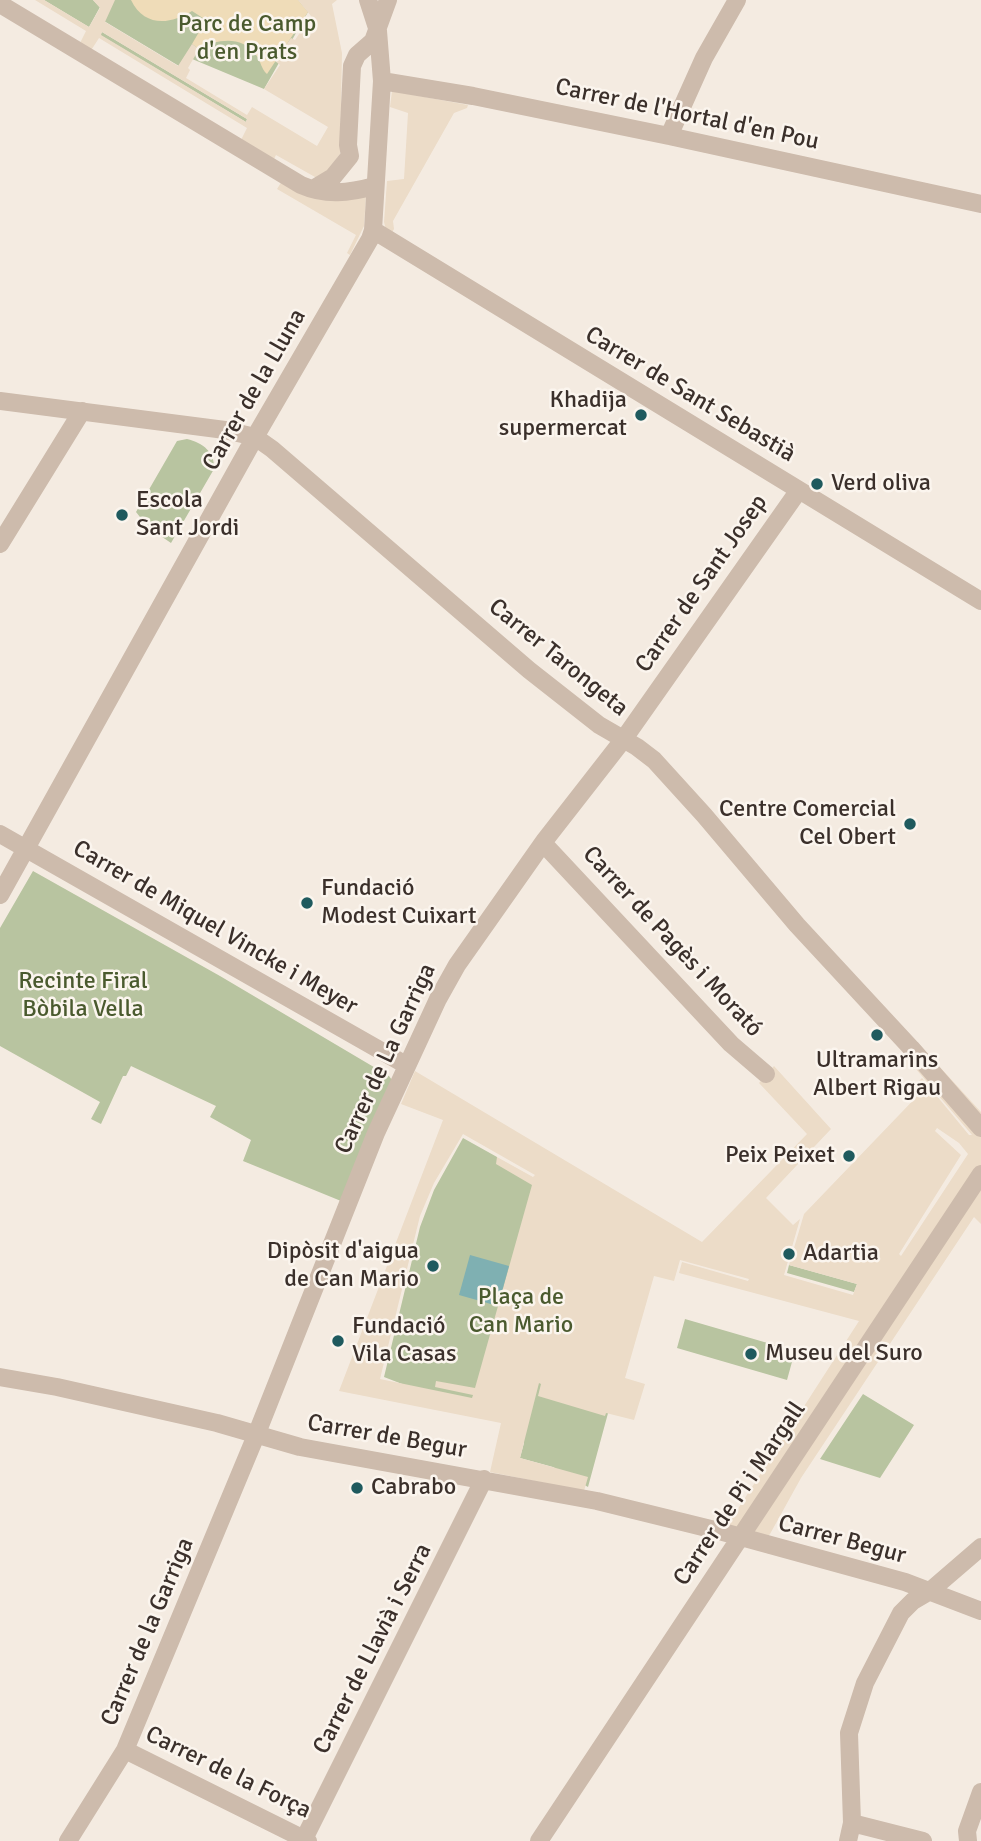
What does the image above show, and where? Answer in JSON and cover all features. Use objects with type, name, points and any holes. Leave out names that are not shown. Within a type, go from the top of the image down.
[{"type":"street","points":[[368,0],[378,31]]},
{"type":"street","points":[[0,4],[281,174],[313,189],[340,193],[375,179],[350,151],[348,145],[350,76],[357,55],[371,45],[378,31],[388,0]]},
{"type":"street","points":[[669,136],[704,58],[737,0]]},
{"type":"street","name":"Carrer de la Lluna","points":[[0,895],[254,437],[319,330],[373,230],[382,81],[378,31]]},
{"type":"street","name":"Carrer de l'Hortal d'en Pou","points":[[382,81],[472,96],[669,136],[981,204]]},
{"type":"street","points":[[313,189],[341,169],[350,156],[350,151]]},
{"type":"street","name":"Carrer de Sant Sebastià","points":[[373,230],[981,601]]},
{"type":"street","name":"Carrer Tarongeta","points":[[0,401],[225,430],[254,437],[282,457],[529,670],[599,725],[646,754],[981,1128]]},
{"type":"street","points":[[0,544],[82,411]]},
{"type":"street","name":"Carrer de Sant Josep","points":[[622,740],[799,490]]},
{"type":"street","name":"Carrer de La Garriga","points":[[257,1433],[376,1133],[406,1065],[457,965],[543,843],[622,740]]},
{"type":"street","name":"Carrer de Miquel Vincke i Meyer","points":[[0,834],[406,1065]]},
{"type":"street","name":"Carrer de Pagès i Morató","points":[[543,843],[731,1044],[766,1074]]},
{"type":"street","name":"Carrer de Pi i Margall","points":[[539,1841],[979,1182]]},
{"type":"street","name":"Carrer de Begur","points":[[0,1377],[257,1433],[300,1447],[597,1501],[740,1537]]},
{"type":"street","name":"Carrer de Begur","points":[[0,1386],[25,1382]]},
{"type":"street","name":"Carrer de la Garriga","points":[[68,1841],[125,1750],[257,1433]]},
{"type":"street","name":"Carrer de Llavià i Serra","points":[[305,1840],[484,1479]]},
{"type":"street","name":"Carrer Begur","points":[[740,1537],[905,1582],[981,1611]]},
{"type":"street","points":[[848,1841],[852,1823],[849,1733],[857,1702],[901,1613],[981,1547]]},
{"type":"street","name":"Carrer de la Força","points":[[125,1750],[305,1840]]},
{"type":"street","points":[[968,1841],[967,1831],[981,1792]]},
{"type":"street","points":[[852,1823],[923,1841]]},
{"type":"green space","points":[[44,0],[93,0],[100,7],[89,27]]},
{"type":"green space","name":"Parc de Camp d'en Prats","points":[[114,0],[298,0],[308,12],[264,89],[185,56],[179,66],[104,21]]},
{"type":"green space","points":[[102,32],[247,119],[246,122],[100,35]]},
{"type":"green space","points":[[187,439],[207,449],[214,469],[171,543],[137,520],[140,517],[136,512],[177,441]]},
{"type":"green space","name":"Recinte Firal Bòbila Vella","points":[[33,871],[220,976],[389,1076],[392,1080],[341,1201],[243,1161],[251,1140],[210,1117],[216,1106],[131,1066],[126,1076],[123,1076],[101,1124],[91,1119],[100,1102],[0,1046],[0,928]]},
{"type":"green space","name":"Plaça de Can Mario","points":[[463,1138],[497,1157],[497,1160],[649,1262],[588,1487],[553,1467],[520,1458],[524,1443],[516,1428],[384,1377],[420,1227],[434,1190]]},
{"type":"green space","points":[[789,1265],[857,1284],[854,1292],[787,1273]]},
{"type":"green space","points":[[685,1319],[795,1351],[787,1380],[677,1348]]},
{"type":"green space","points":[[863,1394],[914,1425],[880,1478],[820,1459]]},
{"type":"sand","points":[[131,0],[298,0],[308,12],[267,74],[256,55],[244,44],[221,41],[199,49],[192,44],[206,20],[192,11],[175,19],[158,21],[143,15]]},
{"type":"shaded area","points":[[35,0],[44,0],[89,27],[100,8],[93,0],[115,0],[105,22],[178,66],[192,44],[199,49],[188,68],[190,70],[186,78],[247,115],[252,107],[317,146],[328,127],[264,89],[280,65],[275,61],[291,38],[295,40],[311,16],[298,0],[337,0],[332,4],[342,53],[340,154],[322,178],[315,177],[276,155],[272,163],[239,144],[247,128],[99,38],[90,52],[79,45],[86,31]],"holes":[[[102,32],[247,119],[246,122],[101,35]]]},
{"type":"shaded area","points":[[392,91],[468,105],[467,108],[454,113],[393,221],[394,229],[391,234],[386,230],[384,222],[387,181],[404,179],[408,113],[390,107]]},
{"type":"shaded area","points":[[282,181],[366,196],[364,226],[350,255],[347,253],[356,235],[277,189]]},
{"type":"shaded area","points":[[917,1042],[981,1112],[981,1224],[974,1217],[801,1478],[770,1534],[761,1544],[723,1532],[859,1321],[679,1273],[682,1262],[748,1281],[749,1279],[680,1260],[674,1281],[654,1276],[625,1378],[645,1384],[634,1420],[606,1413],[605,1416],[538,1396],[539,1383],[520,1458],[588,1477],[584,1491],[490,1472],[501,1423],[339,1391],[443,1120],[401,1104],[415,1071],[702,1242],[807,1134],[759,1083],[774,1066],[831,1129],[766,1198],[793,1225],[800,1219],[784,1275],[853,1295],[857,1284],[789,1265],[804,1214],[923,1090],[917,1083],[922,1078],[969,1135],[972,1135],[904,1055]],"holes":[[[937,1128],[959,1143],[968,1154],[901,1256],[899,1254],[961,1155],[935,1131]],[[463,1134],[535,1175],[533,1177],[497,1157],[496,1164],[532,1185],[475,1388],[436,1381],[435,1387],[473,1395],[472,1398],[380,1379],[420,1216],[434,1183]]]},
{"type":"water","points":[[470,1255],[509,1266],[498,1306],[459,1295]]},
{"type":"place","name":"Khadija supermercat","points":[[641,415]]},
{"type":"place","name":"Verd oliva","points":[[817,484]]},
{"type":"place","name":"Escola Sant Jordi","points":[[122,515]]},
{"type":"place","name":"Centre Comercial Cel Obert","points":[[910,824]]},
{"type":"place","name":"Fundació Modest Cuixart","points":[[307,903]]},
{"type":"place","name":"Ultramarins Albert Rigau","points":[[877,1035]]},
{"type":"place","name":"Peix Peixet","points":[[849,1156]]},
{"type":"place","name":"Adartia","points":[[789,1254]]},
{"type":"place","name":"Dipòsit d'aigua de Can Mario","points":[[433,1266]]},
{"type":"place","name":"Fundació Vila Casas","points":[[338,1341]]},
{"type":"place","name":"Museu del Suro","points":[[751,1354]]},
{"type":"place","name":"Cabrabo","points":[[357,1488]]}]
